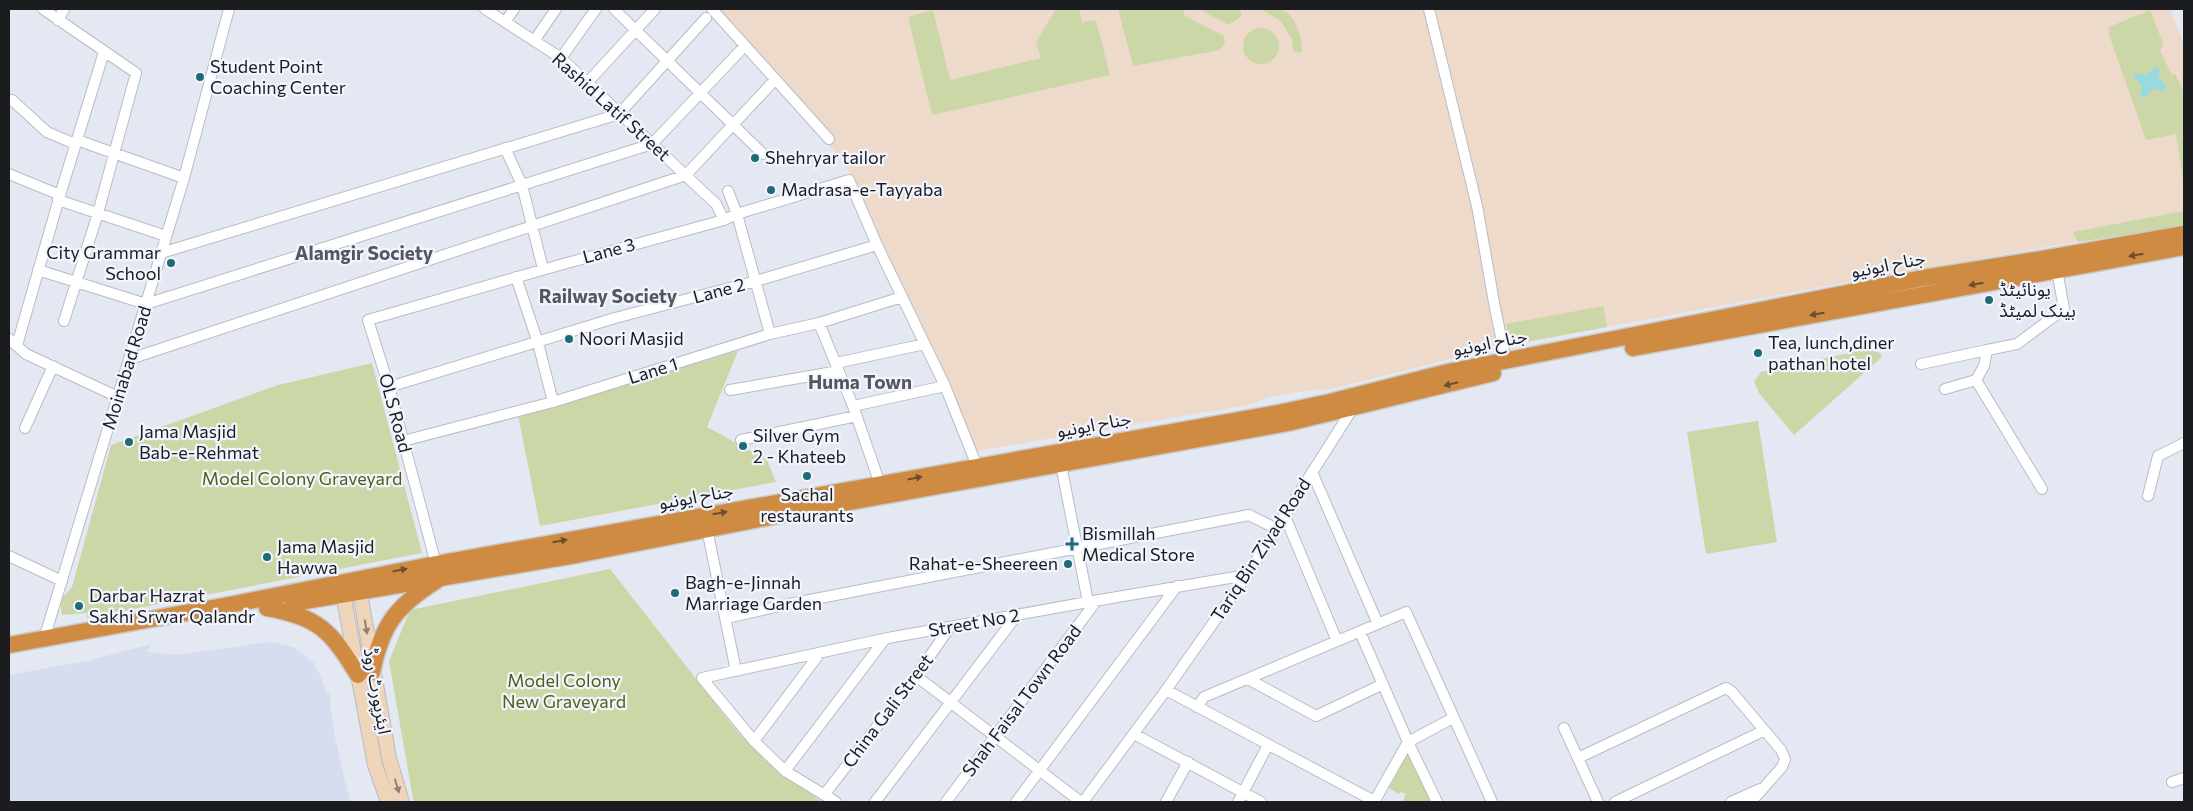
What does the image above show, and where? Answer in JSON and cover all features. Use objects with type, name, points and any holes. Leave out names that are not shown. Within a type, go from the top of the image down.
[{"type":"highway","name":"جناح ایونیو","points":[[439,570],[576,555],[707,529],[1288,423],[1498,372],[2051,266],[2184,234]]},
{"type":"highway","name":"جناح ایونیو","points":[[9,645],[358,585],[880,484],[1278,413],[1347,398],[1448,372],[1923,278],[2051,266],[2184,247]]},
{"type":"highway","points":[[267,608],[301,616],[323,628],[365,674],[380,638],[395,613],[439,570]]},
{"type":"highway","name":"جناح ایونیو","points":[[9,654],[343,594],[358,585]]},
{"type":"main road","name":"ایئرپورٹ روڈ","points":[[358,585],[375,765],[388,802]]},
{"type":"main road","name":"ایئرپورٹ روڈ","points":[[343,594],[402,802]]},
{"type":"street","points":[[42,9],[136,73],[98,214],[64,322]]},
{"type":"street","points":[[58,20],[64,9]]},
{"type":"street","name":"Moinabad Road","points":[[44,639],[184,178],[229,9]]},
{"type":"street","name":"Rashid Latif Street","points":[[485,9],[561,58],[716,204],[724,220]]},
{"type":"street","points":[[505,22],[514,9]]},
{"type":"street","points":[[534,41],[556,9]]},
{"type":"street","points":[[561,58],[596,9]]},
{"type":"street","points":[[614,9],[763,154]]},
{"type":"street","points":[[587,83],[655,9]]},
{"type":"street","points":[[1429,9],[1477,206],[1506,360]]},
{"type":"street","points":[[161,254],[620,114],[668,62],[709,13],[829,140]]},
{"type":"street","points":[[38,270],[146,304],[652,144],[740,51]]},
{"type":"street","points":[[104,52],[38,270],[13,342],[26,354],[118,397]]},
{"type":"street","points":[[130,359],[686,175],[771,84]]},
{"type":"street","points":[[12,100],[47,132],[115,153],[184,178]]},
{"type":"street","points":[[505,148],[522,185],[543,269]]},
{"type":"street","points":[[9,174],[98,214],[166,236]]},
{"type":"street","name":"Lane 3","points":[[368,320],[543,269],[724,220],[737,214],[849,180],[877,245]]},
{"type":"street","points":[[728,191],[737,214],[770,334]]},
{"type":"street","points":[[877,245],[945,386],[977,466]]},
{"type":"street","name":"Lane 2","points":[[389,387],[615,318],[756,281],[877,245]]},
{"type":"street","points":[[1920,364],[2017,344],[2064,310],[2051,266]]},
{"type":"street","points":[[516,277],[538,343],[553,402]]},
{"type":"street","name":"Lane 1","points":[[403,441],[553,402],[770,334],[818,323],[902,297]]},
{"type":"street","name":"OLS Road","points":[[368,320],[389,387],[439,570]]},
{"type":"street","points":[[818,323],[855,411],[880,484]]},
{"type":"street","points":[[730,390],[837,367],[925,344]]},
{"type":"street","points":[[1945,389],[1976,380],[1984,366],[1987,350]]},
{"type":"street","points":[[25,428],[52,366]]},
{"type":"street","points":[[1976,380],[2042,489]]},
{"type":"street","points":[[741,440],[945,386]]},
{"type":"street","name":"Tariq Bin Ziyad Road","points":[[1082,802],[1166,690],[1247,575],[1275,528],[1353,408]]},
{"type":"street","points":[[2148,496],[2158,456],[2184,443]]},
{"type":"street","points":[[1061,465],[1078,550],[1092,601]]},
{"type":"street","points":[[1312,472],[1378,624]]},
{"type":"street","points":[[1284,514],[1336,642]]},
{"type":"street","points":[[726,618],[789,604],[1078,550],[1250,515],[1275,528]]},
{"type":"street","points":[[707,529],[736,671]]},
{"type":"street","points":[[9,556],[62,581]]},
{"type":"street","name":"Street No 2","points":[[754,741],[702,678],[885,639],[1247,575]]},
{"type":"street","points":[[1016,802],[1177,586]]},
{"type":"street","name":"Shah Faisal Town Road","points":[[946,802],[996,737],[1092,601]]},
{"type":"street","points":[[1197,707],[1204,697],[1406,612],[1492,802]]},
{"type":"street","points":[[875,802],[1017,615]]},
{"type":"street","name":"China Gali Street","points":[[824,795],[916,676],[950,627]]},
{"type":"street","points":[[1360,632],[1408,742],[1437,802]]},
{"type":"street","points":[[785,770],[885,639]]},
{"type":"street","points":[[820,653],[754,741],[785,770],[836,802]]},
{"type":"street","points":[[916,676],[1082,802]]},
{"type":"street","points":[[1248,679],[1316,716],[1383,684]]},
{"type":"street","points":[[1578,758],[1726,688],[1732,692],[1780,750],[1785,759],[1782,767],[1751,802]]},
{"type":"street","points":[[1166,690],[1375,802],[1408,742],[1453,718]]},
{"type":"street","points":[[1564,728],[1598,802]]},
{"type":"street","points":[[1614,802],[1763,731]]},
{"type":"street","points":[[1134,734],[1261,802]]},
{"type":"street","points":[[1238,802],[1268,745]]},
{"type":"street","points":[[1166,802],[1188,762]]},
{"type":"street","points":[[2172,782],[2184,778]]},
{"type":"street","points":[[1731,802],[1765,786]]},
{"type":"shaded area","points":[[706,9],[2170,9],[2184,44],[2184,226],[2064,244],[1859,280],[1526,342],[1524,340],[1498,344],[1490,349],[1327,390],[1318,389],[1268,397],[1249,405],[976,451],[845,163]]},
{"type":"shaded area","points":[[270,642],[293,647],[304,654],[314,663],[326,693],[331,693],[330,705],[335,737],[350,802],[9,802],[9,675],[86,661],[152,644],[147,652],[177,655]]},
{"type":"green space","points":[[1278,8],[1290,16],[1300,34],[1302,53],[1293,51],[1292,40],[1278,19],[1260,9]]},
{"type":"green space","points":[[1056,9],[1079,9],[1082,22],[1096,20],[1110,75],[932,115],[908,17],[933,10],[950,80],[1041,58],[1036,42]]},
{"type":"green space","points":[[1118,9],[1183,9],[1185,16],[1224,36],[1225,43],[1220,50],[1133,66]]},
{"type":"green space","points":[[1199,9],[1240,9],[1242,16],[1229,25]]},
{"type":"green space","points":[[2150,10],[2163,43],[2160,51],[2172,75],[2175,74],[2184,92],[2184,186],[2176,134],[2146,140],[2109,35],[2109,27]]},
{"type":"green space","points":[[1261,28],[1273,34],[1279,46],[1273,58],[1261,64],[1249,58],[1243,46],[1249,34]]},
{"type":"green space","points":[[2184,211],[2184,226],[2078,242],[2073,232]]},
{"type":"green space","points":[[1603,306],[1607,327],[1526,342],[1524,340],[1511,344],[1506,324]]},
{"type":"green space","points":[[1867,349],[1880,353],[1882,357],[1794,435],[1759,393],[1754,382],[1761,372]]},
{"type":"green space","points":[[738,351],[707,427],[767,460],[776,482],[540,526],[518,415]]},
{"type":"green space","name":"Model Colony Graveyard","points":[[372,363],[422,553],[87,618],[87,613],[62,615],[60,600],[72,587],[111,445],[278,385]]},
{"type":"green space","points":[[1758,421],[1777,542],[1706,554],[1687,432]]},
{"type":"green space","name":"Model Colony New Graveyard","points":[[610,569],[737,731],[766,761],[822,802],[416,802],[413,799],[389,661],[410,610]]},
{"type":"green space","points":[[1408,752],[1434,802],[1406,802],[1403,801],[1406,794],[1401,792],[1399,794],[1389,788]]},
{"type":"water","points":[[2155,67],[2159,69],[2159,77],[2166,86],[2165,91],[2153,89],[2144,98],[2140,96],[2142,85],[2134,78],[2136,73],[2146,75]]},
{"type":"place","name":"Student Point Coaching Center","points":[[200,77]]},
{"type":"place","name":"Shehryar tailor","points":[[755,158]]},
{"type":"place","name":"Madrasa-e-Tayyaba","points":[[771,190]]},
{"type":"place","name":"City Grammar School","points":[[171,263]]},
{"type":"place","name":"یونائیٹڈ بینک لمیٹڈ","points":[[1989,300]]},
{"type":"place","name":"Noori Masjid","points":[[569,339]]},
{"type":"place","name":"Tea, lunch,diner pathan hotel","points":[[1758,353]]},
{"type":"place","name":"Jama Masjid Bab-e-Rehmat","points":[[129,442]]},
{"type":"place","name":"Silver Gym 2 - Khateeb","points":[[743,446]]},
{"type":"place","name":"Sachal restaurants","points":[[807,476]]},
{"type":"place","name":"Bismillah Medical Store","points":[[1072,544]]},
{"type":"place","name":"Jama Masjid Hawwa","points":[[267,557]]},
{"type":"place","name":"Rahat-e-Sheereen","points":[[1068,564]]},
{"type":"place","name":"Bagh-e-Jinnah Marriage Garden","points":[[675,593]]},
{"type":"place","name":"Darbar Hazrat Sakhi Srwar Qalandr","points":[[79,606]]},
{"type":"district","name":"Alamgir Society","points":[[364,253]]},
{"type":"district","name":"Railway Society","points":[[608,296]]},
{"type":"district","name":"Huma Town","points":[[860,382]]}]
